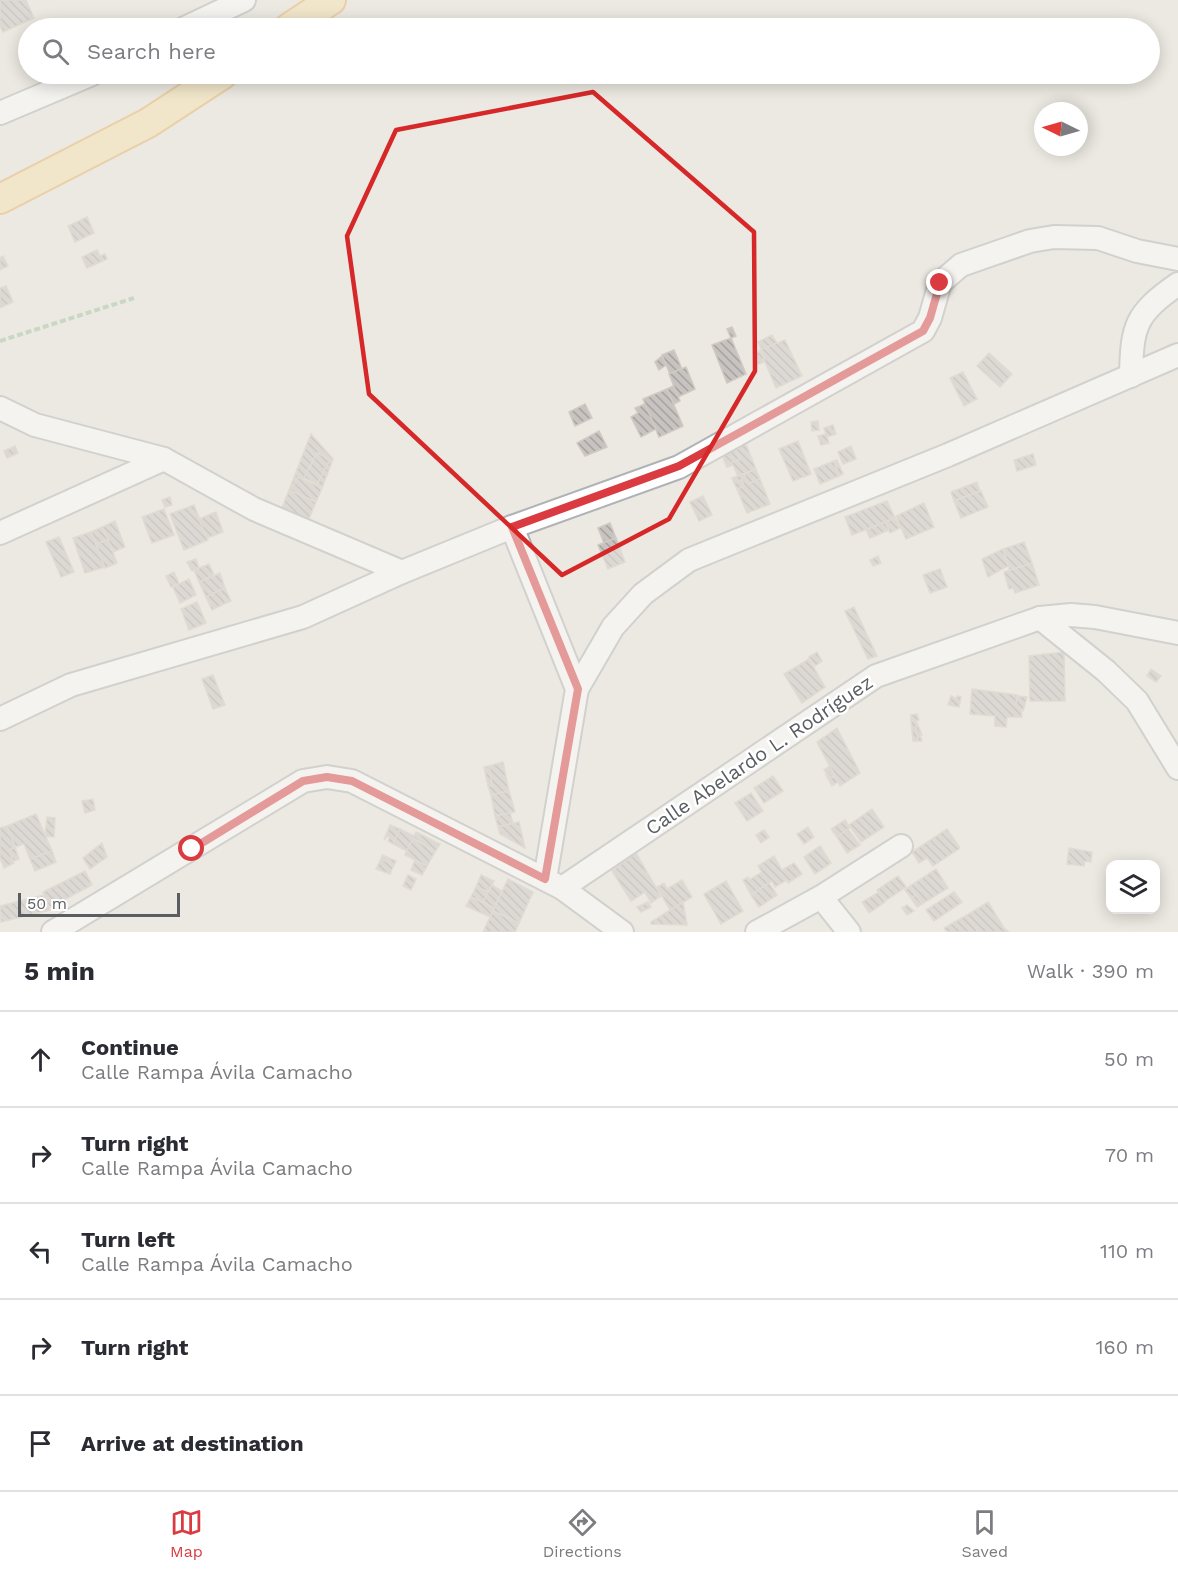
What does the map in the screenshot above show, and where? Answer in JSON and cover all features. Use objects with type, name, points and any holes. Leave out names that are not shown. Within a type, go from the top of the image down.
[{"type":"main road","points":[[304,18],[331,0]]},
{"type":"main road","points":[[0,199],[148,123],[208,84]]},
{"type":"street","points":[[206,18],[244,0]]},
{"type":"street","points":[[0,113],[68,84]]},
{"type":"street","points":[[0,719],[71,685],[303,617],[402,572],[512,527],[679,466],[923,331],[930,318],[940,283],[961,265],[1030,241],[1054,237],[1098,238],[1137,251],[1178,259]]},
{"type":"street","points":[[1131,376],[1132,338],[1139,320],[1160,297],[1178,284]]},
{"type":"street","points":[[553,883],[578,689],[613,627],[643,594],[689,560],[948,455],[1178,355]]},
{"type":"street","points":[[0,408],[35,425],[164,459],[254,509],[402,572]]},
{"type":"street","points":[[0,533],[164,459]]},
{"type":"street","points":[[512,527],[578,689]]},
{"type":"street","name":"Calle Abelardo L. Rodríguez","points":[[553,883],[876,676],[1040,618],[1071,615],[1095,617],[1178,633]]},
{"type":"street","points":[[1040,618],[1106,671],[1137,701],[1178,768]]},
{"type":"street","points":[[53,932],[303,781],[327,777],[352,781],[553,883],[622,932]]},
{"type":"street","points":[[757,932],[821,897],[902,846]]},
{"type":"street","points":[[821,897],[849,932]]},
{"type":"path","points":[[0,340],[134,298]]},
{"type":"highlighted area","points":[[593,92],[754,232],[755,371],[669,519],[562,575],[369,394],[347,236],[396,130]]},
{"type":"building","points":[[0,0],[26,0],[34,18],[18,18],[18,25],[3,32],[0,26]]},
{"type":"building","points":[[87,217],[94,233],[75,242],[68,226]]},
{"type":"building","points":[[97,250],[100,256],[105,254],[107,259],[87,268],[82,257]]},
{"type":"building","points":[[3,256],[8,266],[0,270],[0,258]]},
{"type":"building","points":[[6,286],[13,302],[0,308],[0,288]]},
{"type":"building","points":[[732,327],[736,336],[731,338],[727,329]]},
{"type":"building","points":[[772,335],[777,343],[762,350],[758,342]]},
{"type":"building","points":[[731,338],[746,374],[727,383],[712,345]]},
{"type":"building","points":[[785,340],[802,376],[776,388],[760,350]]},
{"type":"building","points":[[674,350],[682,369],[670,374],[662,355]]},
{"type":"building","points":[[761,351],[765,362],[758,364],[755,353]]},
{"type":"building","points":[[989,353],[1012,374],[1000,387],[977,366]]},
{"type":"building","points":[[662,356],[666,365],[659,370],[655,362]]},
{"type":"building","points":[[686,367],[695,389],[678,397],[669,374]]},
{"type":"building","points":[[963,372],[977,399],[964,406],[950,378]]},
{"type":"building","points":[[673,386],[680,401],[674,404],[667,389]]},
{"type":"building","points":[[667,389],[683,426],[659,437],[643,399]]},
{"type":"building","points":[[585,404],[592,418],[575,426],[569,412]]},
{"type":"building","points":[[645,404],[656,429],[641,437],[631,417],[638,413],[635,408]]},
{"type":"building","points":[[818,421],[819,430],[812,431],[811,422]]},
{"type":"building","points":[[833,425],[836,434],[827,437],[829,443],[821,445],[818,436],[826,434],[824,428]]},
{"type":"building","points":[[599,431],[607,447],[585,456],[577,443]]},
{"type":"building","points":[[311,434],[333,459],[322,488],[317,484],[330,459],[317,453],[304,480],[298,477],[291,491],[316,502],[308,521],[282,508]]},
{"type":"building","points":[[798,441],[811,474],[793,481],[779,449]]},
{"type":"building","points":[[746,444],[756,469],[738,476],[733,465],[727,467],[726,465],[740,459],[735,448]]},
{"type":"building","points":[[15,446],[18,453],[7,458],[4,451]]},
{"type":"building","points":[[851,446],[856,459],[843,464],[838,452]]},
{"type":"building","points":[[735,448],[740,459],[726,465],[722,455]]},
{"type":"building","points":[[317,453],[330,459],[317,484],[304,478]]},
{"type":"building","points":[[1033,454],[1036,465],[1017,471],[1014,460]]},
{"type":"building","points":[[837,460],[843,474],[839,476],[834,461]]},
{"type":"building","points":[[834,461],[839,476],[820,484],[814,469]]},
{"type":"building","points":[[756,469],[760,479],[748,484],[744,474]]},
{"type":"building","points":[[744,474],[748,484],[760,479],[770,504],[747,513],[737,489],[744,486],[742,480],[734,483],[732,478]]},
{"type":"building","points":[[298,477],[322,488],[316,502],[291,491]]},
{"type":"building","points":[[742,480],[744,486],[737,489],[734,483]]},
{"type":"building","points":[[977,482],[980,491],[954,501],[951,492]]},
{"type":"building","points":[[981,491],[988,507],[961,518],[954,501]]},
{"type":"building","points":[[703,496],[712,515],[699,521],[690,502]]},
{"type":"building","points":[[170,497],[172,505],[165,507],[162,500]]},
{"type":"building","points":[[887,501],[895,518],[852,535],[845,517]]},
{"type":"building","points":[[924,503],[934,527],[906,539],[896,516]]},
{"type":"building","points":[[194,505],[208,540],[184,550],[170,514]]},
{"type":"building","points":[[164,509],[174,535],[152,543],[142,517]]},
{"type":"building","points":[[216,512],[223,532],[207,538],[199,519]]},
{"type":"building","points":[[895,518],[900,528],[890,533],[885,522]]},
{"type":"building","points":[[115,521],[125,547],[113,552],[102,527]]},
{"type":"building","points":[[885,522],[889,530],[870,538],[866,530]]},
{"type":"building","points":[[610,523],[616,538],[604,543],[598,528]]},
{"type":"building","points":[[102,527],[108,540],[96,544],[91,532]]},
{"type":"building","points":[[91,532],[105,567],[85,573],[73,538]]},
{"type":"building","points":[[59,537],[74,572],[61,577],[46,542]]},
{"type":"building","points":[[616,538],[625,562],[608,569],[598,545]]},
{"type":"building","points":[[108,540],[117,563],[105,568],[96,544]]},
{"type":"building","points":[[1024,542],[1032,563],[1010,572],[1003,549]]},
{"type":"building","points":[[1003,549],[1008,566],[988,577],[982,559]]},
{"type":"building","points":[[878,556],[881,563],[873,566],[870,560]]},
{"type":"building","points":[[196,559],[199,568],[192,571],[187,562]]},
{"type":"building","points":[[1032,563],[1039,585],[1015,593],[1013,588],[1009,589],[1004,572]]},
{"type":"building","points":[[209,564],[214,575],[199,582],[194,570]]},
{"type":"building","points":[[940,569],[947,587],[930,593],[923,575]]},
{"type":"building","points":[[174,572],[179,584],[171,587],[166,576]]},
{"type":"building","points":[[220,573],[225,588],[206,597],[199,582]]},
{"type":"building","points":[[189,579],[196,595],[180,603],[173,587]]},
{"type":"building","points":[[225,588],[231,601],[226,603],[220,590]]},
{"type":"building","points":[[220,590],[226,603],[212,610],[206,597]]},
{"type":"building","points":[[197,602],[206,623],[189,630],[181,609]]},
{"type":"building","points":[[854,607],[877,656],[868,659],[845,611]]},
{"type":"building","points":[[817,652],[822,661],[815,666],[809,657]]},
{"type":"building","points":[[1064,652],[1065,701],[1030,701],[1029,656]]},
{"type":"building","points":[[809,659],[825,687],[802,703],[784,674]]},
{"type":"building","points":[[1151,669],[1161,676],[1156,682],[1147,676]]},
{"type":"building","points":[[213,675],[225,705],[213,709],[202,679]]},
{"type":"building","points":[[972,689],[1017,695],[1016,706],[1020,706],[1022,717],[1007,717],[1006,727],[995,726],[995,716],[970,714]]},
{"type":"building","points":[[951,696],[957,699],[957,696],[961,697],[959,707],[948,705]]},
{"type":"building","points":[[1017,696],[1027,697],[1023,711],[1016,706]]},
{"type":"building","points":[[917,714],[919,720],[916,721],[922,741],[918,741],[915,720],[911,721],[911,715]]},
{"type":"building","points":[[915,720],[918,741],[913,741],[911,721]]},
{"type":"building","points":[[837,728],[860,773],[840,786],[817,742]]},
{"type":"building","points":[[503,762],[509,791],[491,795],[488,786],[492,785],[489,766]]},
{"type":"building","points":[[489,766],[492,785],[488,786],[484,767]]},
{"type":"building","points":[[830,766],[835,776],[831,778],[824,770]]},
{"type":"building","points":[[826,775],[831,778],[835,776],[838,782],[832,786]]},
{"type":"building","points":[[773,776],[783,791],[764,803],[754,788]]},
{"type":"building","points":[[509,791],[515,812],[495,816],[491,795]]},
{"type":"building","points":[[751,793],[763,811],[747,821],[735,803]]},
{"type":"building","points":[[93,799],[95,810],[85,813],[82,801]]},
{"type":"building","points":[[872,809],[884,827],[861,842],[849,825]]},
{"type":"building","points":[[510,813],[513,823],[498,827],[495,816]]},
{"type":"building","points":[[36,814],[52,851],[30,859],[24,844],[15,847],[7,826]]},
{"type":"building","points":[[47,817],[55,818],[54,837],[45,836]]},
{"type":"building","points":[[845,820],[850,828],[837,837],[831,829]]},
{"type":"building","points":[[519,822],[525,848],[500,834],[498,827]]},
{"type":"building","points":[[390,825],[400,829],[393,844],[388,841],[390,837],[387,836],[384,840]]},
{"type":"building","points":[[7,826],[15,847],[9,850],[14,863],[4,868],[0,858],[0,828]]},
{"type":"building","points":[[808,827],[814,837],[804,844],[797,834]]},
{"type":"building","points":[[400,829],[414,836],[407,851],[393,844]]},
{"type":"building","points":[[848,829],[860,845],[847,853],[837,837]]},
{"type":"building","points":[[947,829],[960,848],[933,866],[927,858],[919,863],[912,852]]},
{"type":"building","points":[[764,830],[769,837],[761,843],[756,835]]},
{"type":"building","points":[[416,832],[440,844],[435,852],[413,838]]},
{"type":"building","points":[[413,838],[435,852],[427,866],[405,855]]},
{"type":"building","points":[[102,843],[107,857],[90,869],[83,858]]},
{"type":"building","points":[[820,846],[831,863],[815,874],[804,857]]},
{"type":"building","points":[[15,847],[19,859],[13,861],[9,850]]},
{"type":"building","points":[[1069,848],[1092,852],[1091,862],[1085,861],[1084,866],[1067,864]]},
{"type":"building","points":[[52,851],[56,862],[35,871],[30,859]]},
{"type":"building","points":[[636,853],[661,896],[651,903],[645,892],[631,901],[612,871]]},
{"type":"building","points":[[382,855],[396,861],[394,865],[381,859]]},
{"type":"building","points":[[774,856],[782,870],[794,863],[802,874],[788,883],[787,880],[775,887],[772,881],[751,895],[743,880],[748,877],[749,880],[762,872],[758,866]]},
{"type":"building","points":[[381,859],[394,865],[390,874],[376,869]]},
{"type":"building","points":[[415,860],[427,866],[422,875],[411,870]]},
{"type":"building","points":[[936,869],[948,888],[922,904],[910,886]]},
{"type":"building","points":[[85,871],[92,885],[49,908],[43,892]]},
{"type":"building","points":[[408,875],[416,879],[411,890],[403,886]]},
{"type":"building","points":[[481,875],[494,881],[488,892],[476,887]]},
{"type":"building","points":[[898,876],[906,887],[885,901],[877,890]]},
{"type":"building","points":[[508,879],[533,892],[519,923],[493,911]]},
{"type":"building","points":[[682,880],[692,897],[670,910],[657,887],[664,883],[667,889]]},
{"type":"building","points":[[726,881],[743,911],[721,924],[704,894]]},
{"type":"building","points":[[769,883],[777,895],[759,907],[751,895]]},
{"type":"building","points":[[492,885],[502,891],[494,908],[483,902]]},
{"type":"building","points":[[910,886],[916,895],[911,898],[905,890]]},
{"type":"building","points":[[476,887],[488,892],[483,902],[471,897]]},
{"type":"building","points":[[879,892],[885,902],[869,913],[862,902]]},
{"type":"building","points":[[954,892],[962,902],[934,921],[926,910]]},
{"type":"building","points":[[44,895],[50,910],[1,922],[0,906]]},
{"type":"building","points":[[916,895],[922,904],[917,907],[911,898]]},
{"type":"building","points":[[471,897],[494,908],[490,917],[466,906]]},
{"type":"building","points":[[648,902],[651,907],[641,912],[637,907]]},
{"type":"building","points":[[683,902],[687,925],[651,924],[651,922]]},
{"type":"building","points":[[988,902],[1004,928],[1009,932],[978,932],[967,915]]},
{"type":"building","points":[[907,905],[914,911],[907,915],[902,908]]},
{"type":"building","points":[[493,911],[519,923],[515,932],[483,932]]},
{"type":"building","points":[[967,915],[978,932],[947,932],[944,928]]},
{"type":"route","points":[[192,849],[303,781],[327,777],[352,781],[545,879],[578,689],[512,527],[679,466],[923,331],[930,318],[933,300],[940,283]]}]
